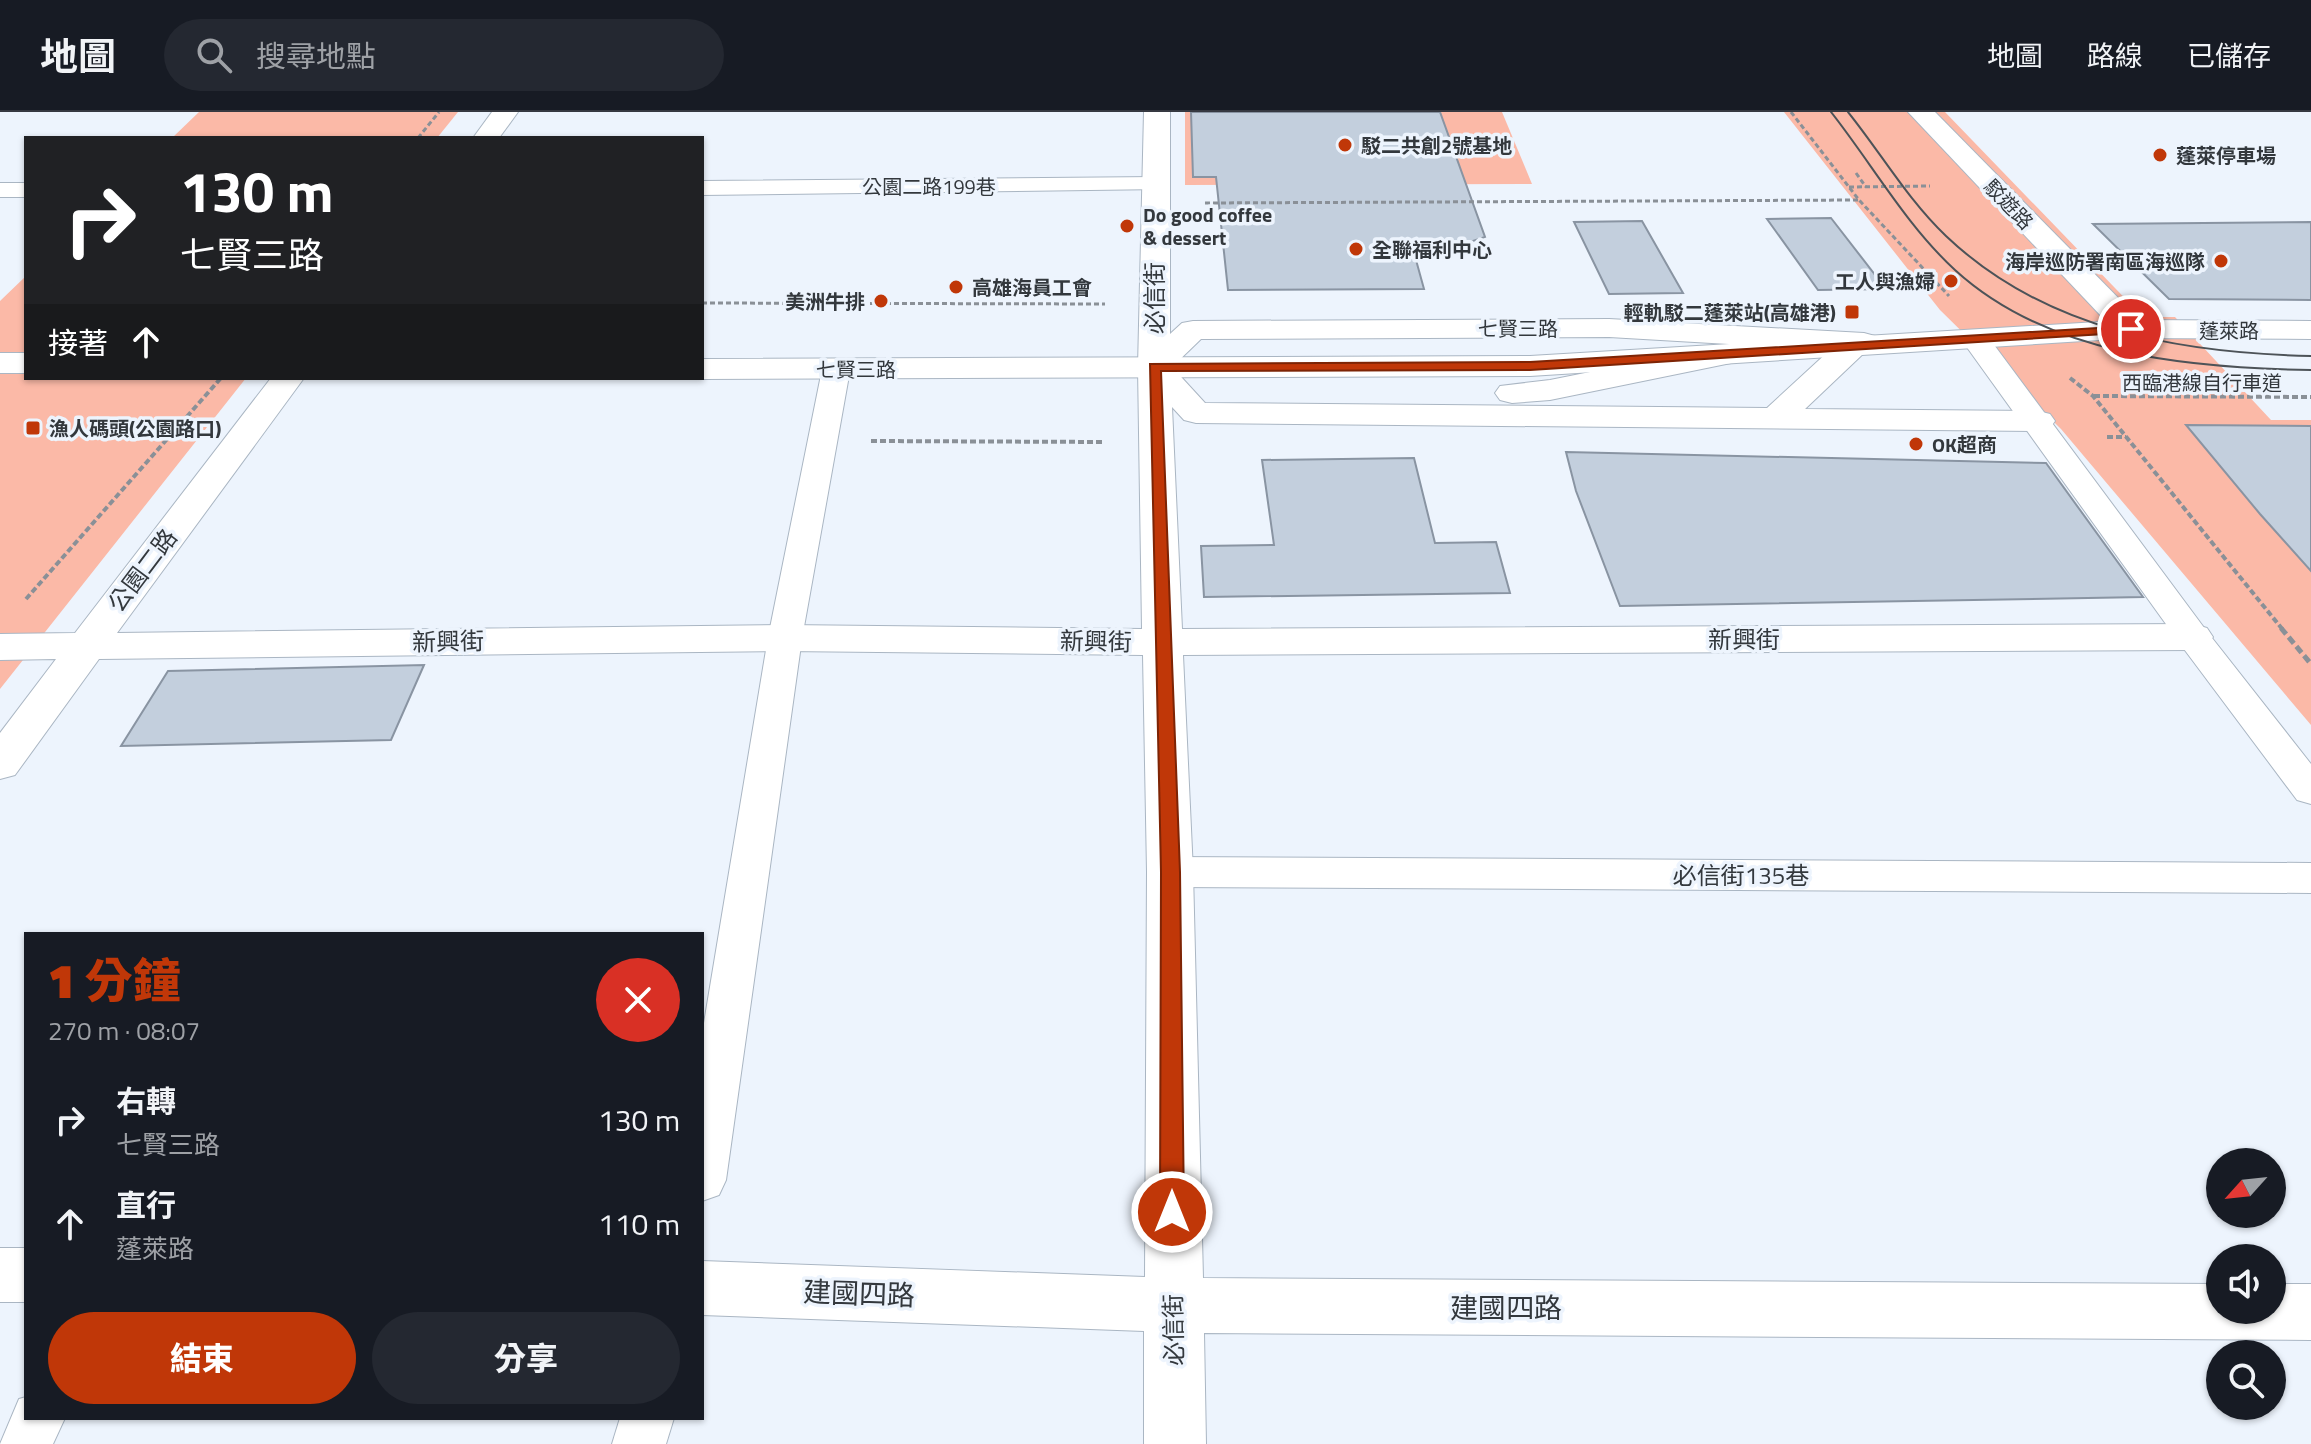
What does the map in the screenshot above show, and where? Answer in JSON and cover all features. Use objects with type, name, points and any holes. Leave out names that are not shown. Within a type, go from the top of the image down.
[{"type":"street","points":[[487,136],[505,112]]},
{"type":"street","name":"必信街","points":[[1157,112],[1154,367],[1170,872],[1175,1444]]},
{"type":"street","name":"駁遊路","points":[[1921,112],[2131,329]]},
{"type":"street","name":"七賢三路","points":[[1154,367],[1193,330],[1609,328],[1897,345]]},
{"type":"street","name":"蓬萊路","points":[[1966,341],[2131,329],[2311,330]]},
{"type":"street","name":"七賢三路","points":[[704,369],[1530,366],[1966,341]]},
{"type":"street","points":[[1776,418],[1851,348]]},
{"type":"street","name":"七賢三路","points":[[1258,413],[1550,390],[1720,356]]},
{"type":"street","points":[[0,363],[24,363]]},
{"type":"street","name":"七賢三路","points":[[1154,367],[1196,413],[2038,421]]},
{"type":"street","name":"公園二路","points":[[0,764],[84,647],[286,380]]},
{"type":"street","name":"新興街","points":[[0,647],[785,638],[1164,642],[2193,637]]},
{"type":"street","points":[[0,1275],[24,1275]]},
{"type":"street","name":"建國四路","points":[[704,1288],[1172,1305],[2311,1312]]},
{"type":"lane","name":"公園二路199巷","points":[[704,188],[1156,194]]},
{"type":"lane","points":[[0,190],[24,190]]},
{"type":"lane","points":[[1966,341],[2038,421],[2193,637],[2311,791]]},
{"type":"lane","points":[[704,1167],[785,638],[836,370]]},
{"type":"lane","name":"必信街135巷","points":[[1170,872],[2311,878]]},
{"type":"lane","points":[[25,1444],[37,1420]]},
{"type":"lane","points":[[639,1444],[646,1420]]},
{"type":"path","points":[[420,136],[439,112]]},
{"type":"path","points":[[1791,112],[1859,200],[1955,303]]},
{"type":"path","points":[[1856,173],[1866,187]]},
{"type":"path","points":[[1849,187],[1991,185]]},
{"type":"path","points":[[1156,194],[1859,200]]},
{"type":"path","points":[[2061,372],[2093,396],[2311,664]]},
{"type":"path","points":[[16,610],[219,380]]},
{"type":"path","name":"西臨港線自行車道","points":[[2093,396],[2311,397]]},
{"type":"shaded area","points":[[199,112],[458,112],[439,136],[174,136]]},
{"type":"shaded area","name":"駁二共創2號基地","points":[[1185,112],[1502,112],[1532,184],[1185,185]]},
{"type":"shaded area","points":[[1784,112],[1945,112],[2143,317],[2175,317],[2271,420],[2311,420],[2311,725],[2061,429],[1940,310]]},
{"type":"shaded area","points":[[24,278],[24,380],[244,380],[0,689],[0,301]]},
{"type":"building","points":[[1191,112],[1440,112],[1485,237],[1416,260],[1424,289],[1228,290],[1216,177],[1193,177]]},
{"type":"building","points":[[1831,218],[1886,289],[1818,290],[1767,219]]},
{"type":"building","points":[[1642,221],[1683,293],[1609,294],[1574,222]]},
{"type":"building","name":"海岸巡防署南區海巡隊","points":[[2311,222],[2311,300],[2169,299],[2093,224]]},
{"type":"building","points":[[2186,425],[2311,426],[2311,571],[2260,514]]},
{"type":"building","points":[[1566,452],[2046,463],[2143,597],[1620,606],[1576,491]]},
{"type":"building","points":[[1414,458],[1435,543],[1496,542],[1510,593],[1204,597],[1201,546],[1274,545],[1262,460]]},
{"type":"building","points":[[424,665],[391,740],[121,746],[168,671]]},
{"type":"tram line","points":[[1831,112],[1905,214],[1937,252],[1992,299],[2033,322],[2123,352],[2218,366],[2311,370]]},
{"type":"tram line","points":[[1848,112],[1932,222],[1985,268],[2026,294],[2116,330],[2164,341],[2212,349],[2311,356]]},
{"type":"place","name":"駁二共創2號基地","points":[[1345,145]]},
{"type":"place","name":"蓬萊停車場","points":[[2160,155]]},
{"type":"place","name":"Do good coffee & dessert","points":[[1127,226]]},
{"type":"place","name":"全聯福利中心","points":[[1356,249]]},
{"type":"place","name":"海岸巡防署南區海巡隊","points":[[2221,261]]},
{"type":"place","name":"工人與漁婦","points":[[1951,281]]},
{"type":"place","name":"高雄海員工會","points":[[956,287]]},
{"type":"place","name":"美洲牛排","points":[[881,301]]},
{"type":"place","name":"輕軌駁二蓬萊站(高雄港)","points":[[1852,312]]},
{"type":"place","name":"漁人碼頭(公園路口)","points":[[33,428]]},
{"type":"place","name":"OK超商","points":[[1916,444]]},
{"type":"route","points":[[1172,1212],[1170,872],[1154,367],[1530,366],[2131,329]]}]
